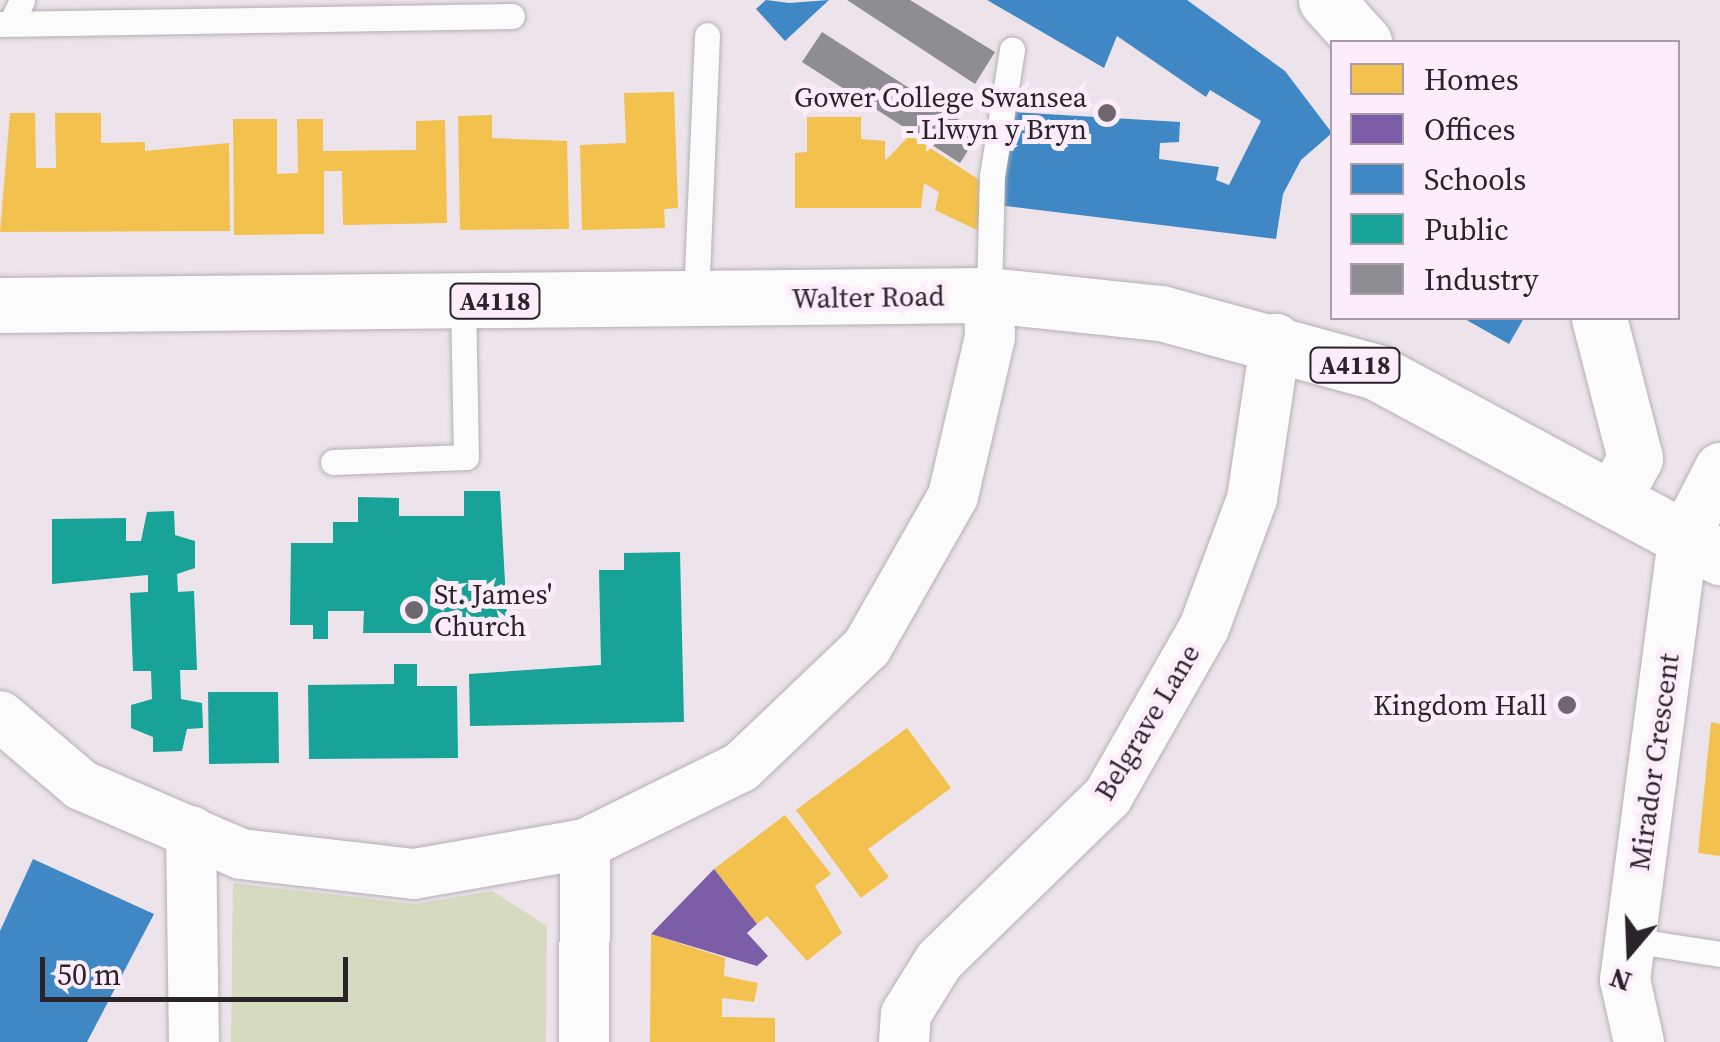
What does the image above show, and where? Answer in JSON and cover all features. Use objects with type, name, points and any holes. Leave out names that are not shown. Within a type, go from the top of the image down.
[{"type":"main road","points":[[1326,0],[1362,40]]},
{"type":"main road","name":"Walter Road","points":[[0,306],[990,296],[1161,314],[1276,339],[1376,372],[1702,549]]},
{"type":"main road","points":[[1600,320],[1635,458],[1613,499]]},
{"type":"street","points":[[0,716],[81,785],[241,854],[414,874],[585,844],[740,767],[866,647],[953,496],[990,338],[990,296]]},
{"type":"street","name":"Belgrave Lane","points":[[904,1042],[906,1014],[939,960],[1108,796],[1204,628],[1252,499],[1276,339]]},
{"type":"street","name":"Mirador Crescent","points":[[1638,1042],[1625,980],[1630,940],[1720,468]]},
{"type":"street","points":[[191,831],[194,1042]]},
{"type":"street","points":[[584,1042],[585,844]]},
{"type":"lane","points":[[5,24],[22,0]]},
{"type":"lane","points":[[5,24],[512,16]]},
{"type":"lane","points":[[696,298],[707,35]]},
{"type":"lane","points":[[990,296],[992,176],[1012,50]]},
{"type":"lane","points":[[333,462],[466,457],[463,301]]},
{"type":"lane","points":[[1630,940],[1720,954]]},
{"type":"green space","points":[[233,883],[415,904],[492,891],[547,926],[546,1042],[231,1042]]},
{"type":"building: Homes","points":[[674,92],[678,208],[664,209],[665,228],[582,230],[580,145],[626,143],[624,93]]},
{"type":"building: Homes","points":[[10,113],[35,113],[36,168],[56,168],[55,113],[101,113],[101,143],[145,142],[145,151],[229,143],[230,231],[0,232]]},
{"type":"building: Homes","points":[[492,115],[492,138],[567,141],[569,229],[460,230],[458,116]]},
{"type":"building: Homes","points":[[807,117],[861,117],[861,139],[885,141],[885,161],[910,135],[984,183],[977,230],[935,210],[939,192],[924,183],[921,208],[795,208],[795,153],[807,152]]},
{"type":"building: Homes","points":[[233,119],[277,119],[277,174],[298,173],[297,119],[323,119],[323,151],[416,150],[416,121],[445,120],[447,223],[343,225],[342,171],[324,171],[324,234],[234,235]]},
{"type":"building: Homes","points":[[1711,722],[1720,724],[1720,856],[1698,853]]},
{"type":"building: Homes","points":[[907,728],[951,788],[868,849],[889,877],[861,898],[796,810]]},
{"type":"building: Homes","points":[[785,815],[831,874],[815,886],[842,933],[807,961],[767,916],[757,924],[714,869]]},
{"type":"building: Homes","points":[[651,934],[725,958],[724,976],[758,983],[754,1002],[722,998],[722,1017],[775,1018],[775,1042],[650,1042]]},
{"type":"building: Offices","points":[[714,869],[757,924],[747,933],[768,956],[757,966],[651,934]]},
{"type":"building: Schools","points":[[766,0],[829,0],[785,41],[756,9]]},
{"type":"building: Schools","points":[[987,0],[1187,0],[1285,71],[1330,135],[1301,160],[1283,194],[1276,239],[998,205],[1013,112],[1180,122],[1179,142],[1160,143],[1159,159],[1219,167],[1216,180],[1229,185],[1261,121],[1210,90],[1206,97],[1117,36],[1104,68]]},
{"type":"building: Schools","points":[[1467,320],[1523,320],[1509,344]]},
{"type":"building: Schools","points":[[33,859],[154,914],[87,1042],[0,1042],[0,931]]},
{"type":"building: Public","points":[[464,491],[500,491],[507,618],[438,619],[439,633],[363,633],[364,611],[328,611],[328,639],[313,639],[313,625],[290,625],[291,543],[333,543],[333,522],[358,522],[358,497],[399,498],[399,516],[464,516]]},
{"type":"building: Public","points":[[174,511],[175,535],[195,541],[195,568],[177,574],[178,592],[194,591],[197,670],[180,670],[181,699],[202,703],[203,728],[187,729],[182,751],[153,752],[153,737],[131,728],[131,705],[152,699],[151,671],[133,671],[130,593],[148,592],[148,575],[52,584],[52,519],[126,518],[126,541],[141,541],[147,512]]},
{"type":"building: Public","points":[[680,552],[684,722],[470,726],[469,674],[601,665],[599,570],[624,570],[624,553]]},
{"type":"building: Public","points":[[394,664],[417,664],[417,686],[457,686],[458,758],[309,759],[308,685],[394,684]]},
{"type":"building: Public","points":[[208,692],[278,692],[279,763],[209,764]]},
{"type":"building: Industry","points":[[847,0],[910,0],[995,52],[975,84]]},
{"type":"building: Industry","points":[[822,32],[979,133],[960,163],[802,62]]},
{"type":"place","name":"Gower College Swansea - Llwyn y Bryn","points":[[1107,113]]},
{"type":"place","name":"St. James' Church","points":[[414,610]]},
{"type":"place","name":"Kingdom Hall","points":[[1567,705]]}]
